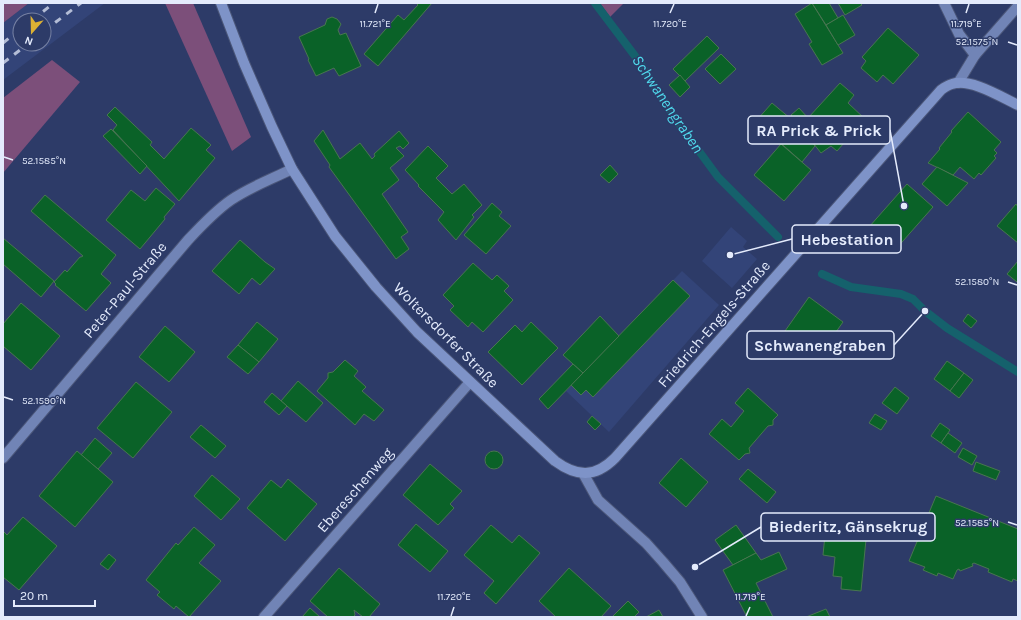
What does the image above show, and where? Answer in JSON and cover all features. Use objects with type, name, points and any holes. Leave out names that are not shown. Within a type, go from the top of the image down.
[{"type":"street","name":"Woltersdorfer Straße","points":[[221,3],[247,69],[292,169],[335,236],[376,287],[417,332],[555,461],[568,470],[583,473]]},
{"type":"street","points":[[944,3],[959,34],[975,55]]},
{"type":"street","points":[[958,83],[975,55],[1018,6]]},
{"type":"street","points":[[958,83],[967,83],[976,86],[1018,105]]},
{"type":"street","name":"Friedrich-Engels-Straße","points":[[583,473],[597,472],[615,458],[936,94],[947,86],[958,83]]},
{"type":"street","name":"Peter-Paul-Straße","points":[[3,458],[188,240],[205,222],[231,200],[247,190],[292,169]]},
{"type":"street","name":"Ebereschenweg","points":[[264,617],[470,382]]},
{"type":"street","points":[[583,473],[598,500],[646,543],[663,562],[680,582],[702,617]]},
{"type":"shaded area","points":[[3,3],[29,3],[17,12],[12,12],[12,16],[3,23]]},
{"type":"shaded area","points":[[29,3],[105,3],[52,43],[52,12],[17,12]]},
{"type":"shaded area","points":[[165,3],[193,3],[251,137],[232,151]]},
{"type":"shaded area","points":[[600,3],[624,3],[610,17]]},
{"type":"shaded area","points":[[12,16],[12,52],[40,52],[3,80],[3,23]]},
{"type":"shaded area","points":[[52,60],[80,82],[3,173],[3,98]]},
{"type":"shaded area","points":[[731,227],[747,241],[743,247],[757,259],[732,288],[702,261]]},
{"type":"shaded area","points":[[682,271],[719,305],[609,432],[566,391]]},
{"type":"building","points":[[416,3],[432,3],[378,66],[364,54],[398,15],[404,20],[418,5]]},
{"type":"building","points":[[812,3],[843,53],[822,65],[809,44],[812,42],[795,14]]},
{"type":"building","points":[[812,3],[829,3],[838,18],[826,25]]},
{"type":"building","points":[[838,3],[860,3],[862,5],[845,15]]},
{"type":"building","points":[[843,15],[855,35],[838,45],[826,25]]},
{"type":"building","points":[[332,17],[337,19],[341,24],[338,30],[340,35],[346,33],[361,66],[339,76],[334,68],[316,76],[299,37],[325,25],[327,19]]},
{"type":"building","points":[[888,28],[919,55],[893,84],[883,75],[877,82],[861,68],[866,61],[862,57]]},
{"type":"building","points":[[707,36],[719,48],[685,81],[673,69]]},
{"type":"building","points":[[721,54],[736,69],[720,84],[705,69]]},
{"type":"building","points":[[680,75],[690,87],[680,97],[669,85]]},
{"type":"building","points":[[840,83],[854,95],[848,103],[865,119],[837,151],[831,146],[821,153],[791,115],[799,108],[808,118]]},
{"type":"building","points":[[772,103],[791,119],[775,138],[756,121]]},
{"type":"building","points":[[115,107],[152,142],[150,145],[164,159],[191,128],[211,145],[206,150],[215,158],[179,201],[113,130],[117,125],[107,115]]},
{"type":"building","points":[[968,112],[1001,142],[994,150],[997,153],[994,156],[996,158],[981,175],[979,173],[974,179],[960,167],[953,175],[928,163],[940,149],[939,148],[952,132],[951,131]]},
{"type":"building","points":[[793,117],[815,146],[802,162],[775,138]]},
{"type":"building","points":[[111,129],[147,166],[140,174],[103,136]]},
{"type":"building","points":[[323,130],[340,159],[360,143],[372,159],[375,156],[374,154],[399,131],[409,143],[403,149],[400,146],[396,148],[404,156],[390,168],[399,180],[382,194],[408,232],[401,237],[409,249],[396,259],[329,167],[330,165],[314,141]]},
{"type":"building","points":[[781,144],[811,170],[784,201],[754,175]]},
{"type":"building","points":[[428,146],[448,166],[436,178],[452,194],[464,184],[482,205],[472,215],[474,217],[456,240],[438,220],[444,212],[418,186],[419,185],[405,170]]},
{"type":"building","points":[[610,165],[618,174],[609,183],[600,175]]},
{"type":"building","points":[[937,167],[968,183],[947,206],[922,184]]},
{"type":"building","points":[[907,184],[933,207],[895,250],[869,227]]},
{"type":"building","points":[[156,188],[175,204],[164,217],[165,219],[140,249],[106,220],[131,190],[145,201]]},
{"type":"building","points":[[45,195],[116,255],[101,274],[111,283],[86,311],[55,285],[56,284],[54,282],[65,270],[67,272],[80,257],[83,256],[31,211]]},
{"type":"building","points":[[492,203],[502,212],[499,216],[511,226],[486,254],[464,235]]},
{"type":"building","points":[[1016,204],[1018,207],[1018,243],[997,226]]},
{"type":"building","points":[[3,238],[54,281],[41,297],[3,264]]},
{"type":"building","points":[[240,240],[275,269],[260,285],[252,278],[239,294],[212,271]]},
{"type":"building","points":[[1018,261],[1018,282],[1017,282],[1007,274]]},
{"type":"building","points":[[473,263],[492,280],[497,275],[509,286],[504,291],[513,300],[483,332],[472,322],[468,327],[450,310],[454,306],[443,295]]},
{"type":"building","points":[[673,280],[690,296],[593,397],[586,390],[581,395],[571,385]]},
{"type":"building","points":[[809,297],[843,322],[819,356],[785,331]]},
{"type":"building","points":[[21,303],[60,336],[31,370],[3,346],[3,324]]},
{"type":"building","points":[[968,314],[977,321],[971,328],[963,321]]},
{"type":"building","points":[[600,316],[619,336],[583,373],[563,355]]},
{"type":"building","points":[[257,322],[278,339],[259,362],[238,345]]},
{"type":"building","points":[[531,322],[558,348],[522,385],[488,352],[515,325],[522,332]]},
{"type":"building","points":[[165,326],[195,352],[169,382],[139,357]]},
{"type":"building","points":[[238,345],[259,362],[248,374],[227,357]]},
{"type":"building","points":[[345,360],[358,371],[354,376],[366,387],[362,391],[384,410],[374,421],[364,414],[355,425],[317,391],[328,378],[328,373],[333,372]]},
{"type":"building","points":[[947,361],[964,373],[950,391],[934,379]]},
{"type":"building","points":[[573,364],[583,373],[548,409],[539,399]]},
{"type":"building","points":[[964,373],[973,380],[959,398],[950,391]]},
{"type":"building","points":[[298,381],[323,403],[306,422],[281,401]]},
{"type":"building","points":[[136,382],[172,412],[133,458],[97,428]]},
{"type":"building","points":[[895,387],[909,398],[897,414],[882,403]]},
{"type":"building","points":[[748,388],[778,415],[773,420],[773,425],[768,426],[749,448],[750,453],[745,454],[739,460],[709,434],[722,419],[731,427],[744,411],[735,403]]},
{"type":"building","points":[[272,393],[287,406],[279,415],[264,402]]},
{"type":"building","points":[[875,414],[887,421],[881,430],[869,423]]},
{"type":"building","points":[[592,416],[601,424],[595,430],[587,422]]},
{"type":"building","points":[[940,423],[950,430],[941,443],[931,436]]},
{"type":"building","points":[[201,425],[226,446],[215,458],[190,437]]},
{"type":"building","points":[[948,433],[962,443],[955,453],[941,443]]},
{"type":"building","points":[[95,438],[112,453],[98,469],[81,455]]},
{"type":"building","points":[[963,448],[977,456],[972,465],[958,457]]},
{"type":"building","points":[[77,451],[113,482],[75,527],[39,496]]},
{"type":"building","points":[[494,451],[500,454],[503,460],[500,466],[494,469],[488,466],[485,460],[488,454]]},
{"type":"building","points":[[681,458],[708,482],[686,507],[659,483]]},
{"type":"building","points":[[976,462],[1000,471],[996,480],[973,471]]},
{"type":"building","points":[[430,464],[462,491],[450,504],[454,508],[438,525],[403,495]]},
{"type":"building","points":[[748,469],[776,492],[767,503],[739,479]]},
{"type":"building","points":[[212,475],[240,499],[221,520],[194,496]]},
{"type":"building","points":[[288,479],[317,504],[285,541],[247,508],[271,480],[281,488]]},
{"type":"building","points":[[936,496],[1018,529],[1018,581],[1013,579],[1012,582],[988,572],[989,569],[974,563],[972,564],[973,566],[960,571],[959,569],[957,570],[953,579],[938,573],[937,576],[923,570],[925,567],[909,561]]},
{"type":"building","points":[[23,517],[57,546],[19,590],[3,577],[3,531],[7,535]]},
{"type":"building","points":[[416,524],[448,551],[430,572],[398,545]]},
{"type":"building","points":[[491,525],[512,543],[519,535],[540,553],[496,604],[484,593],[494,581],[464,555]]},
{"type":"building","points":[[736,525],[756,553],[733,565],[715,540]]},
{"type":"building","points":[[826,525],[867,529],[861,591],[841,589],[842,577],[833,576],[835,557],[823,555]]},
{"type":"building","points":[[194,527],[215,545],[199,563],[221,581],[189,617],[176,606],[174,609],[157,595],[160,592],[146,580],[176,543],[178,545]]},
{"type":"building","points":[[779,552],[787,569],[756,583],[773,617],[747,617],[723,570],[756,553],[761,560]]},
{"type":"building","points":[[109,554],[116,560],[108,570],[100,564]]},
{"type":"building","points":[[339,568],[380,604],[369,617],[363,617],[354,610],[355,615],[353,617],[328,617],[310,601]]},
{"type":"building","points":[[569,568],[611,606],[601,617],[556,617],[539,601]]},
{"type":"building","points":[[628,601],[639,612],[634,617],[612,617]]},
{"type":"building","points":[[310,608],[320,617],[302,617]]},
{"type":"building","points":[[826,609],[830,617],[806,617]]},
{"type":"building","points":[[659,610],[663,617],[646,617]]},
{"type":"waterway","name":"Schwanengraben","points":[[595,3],[638,60],[674,117],[718,177],[778,237]]},
{"type":"waterway","name":"Schwanengraben","points":[[822,274],[851,287],[901,294],[913,299],[925,311],[947,328],[1018,372]]},
{"type":"railway","points":[[42,12],[54,3]]},
{"type":"railway","points":[[52,25],[81,3]]},
{"type":"railway","points":[[3,43],[12,36]]},
{"type":"railway","points":[[3,63],[17,52]]},
{"type":"place","name":"RA Prick & Prick","points":[[904,206]]},
{"type":"place","name":"Hebestation","points":[[730,255]]},
{"type":"place","name":"Schwanengraben","points":[[925,311]]},
{"type":"place","name":"Biederitz, Gänsekrug","points":[[695,567]]}]
